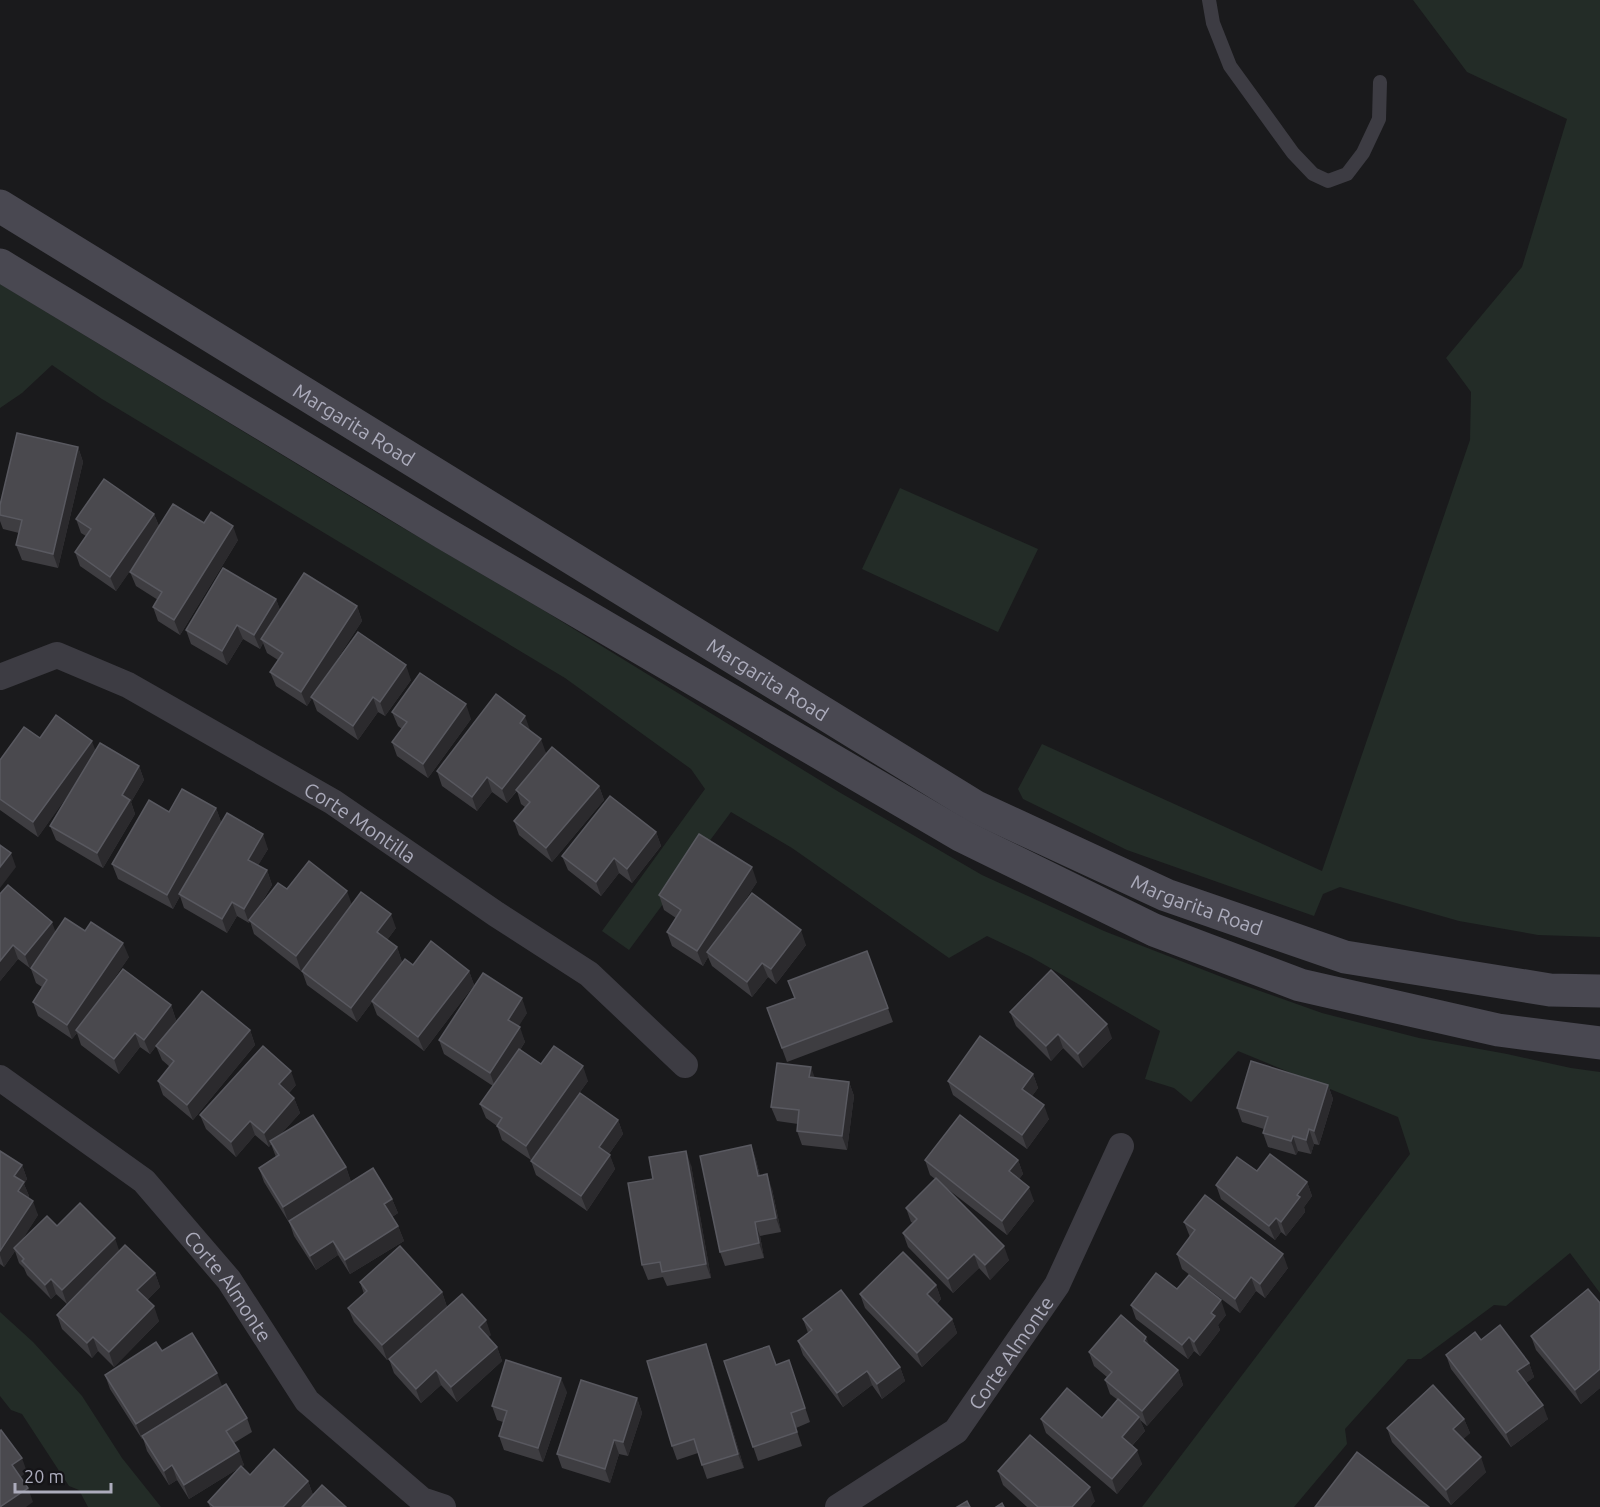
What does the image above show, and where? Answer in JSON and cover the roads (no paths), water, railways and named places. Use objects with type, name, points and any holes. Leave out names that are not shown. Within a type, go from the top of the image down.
[{"type":"main road","name":"Margarita Road","points":[[0,206],[976,807],[1166,895],[1345,957],[1550,990],[1600,991]]},
{"type":"main road","name":"Margarita Road","points":[[0,264],[465,545],[962,836],[1047,878],[1154,930],[1300,985],[1498,1030],[1600,1043]]},
{"type":"street","name":"Corte Montilla","points":[[0,677],[57,655],[148,697],[333,802],[496,914],[589,974],[686,1065]]},
{"type":"street","name":"Corte Almonte","points":[[0,1078],[144,1181],[229,1280],[307,1401],[422,1500],[443,1507]]},
{"type":"street","name":"Corte Almonte","points":[[838,1507],[956,1431],[1057,1285],[1121,1146]]},
{"type":"lane","points":[[1209,0],[1213,23],[1230,66],[1293,153],[1313,174],[1328,181],[1347,174],[1363,153],[1379,119],[1380,82]]}]
